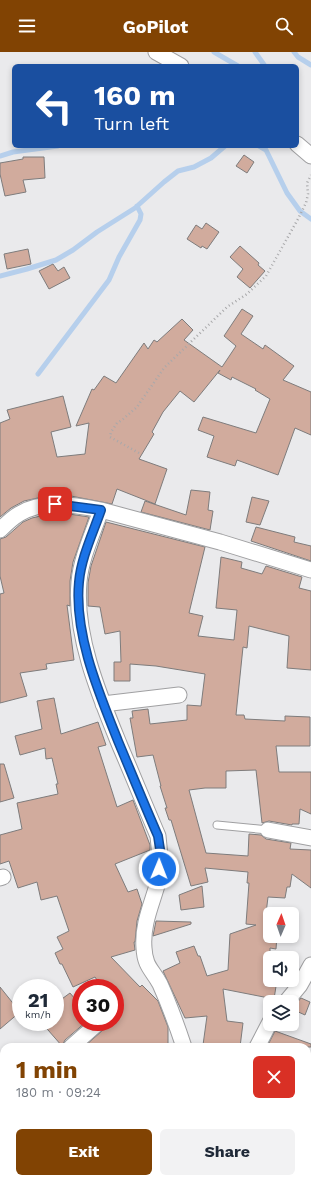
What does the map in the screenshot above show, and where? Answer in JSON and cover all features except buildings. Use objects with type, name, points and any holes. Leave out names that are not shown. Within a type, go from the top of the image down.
[{"type":"street","points":[[156,52],[177,64]]},
{"type":"street","points":[[299,146],[311,156]]},
{"type":"street","points":[[0,530],[19,514],[37,507],[55,504],[101,510],[220,542],[311,570]]},
{"type":"street","points":[[101,510],[83,561],[79,582],[79,609],[83,640],[103,704],[158,836],[161,856],[158,881],[147,916],[144,934],[144,949],[147,964],[159,983],[182,1043]]},
{"type":"street","points":[[103,704],[179,695]]},
{"type":"street","points":[[268,830],[311,838]]},
{"type":"street","points":[[292,995],[300,985],[311,965]]},
{"type":"street","points":[[76,1043],[89,1031]]},
{"type":"street","points":[[259,1043],[265,1031]]},
{"type":"lane","points":[[217,825],[268,830]]},
{"type":"path","points":[[140,453],[110,437],[111,432],[117,423],[137,407],[164,368],[227,307],[247,294],[266,276],[306,203],[308,183],[311,175]]},
{"type":"waterway","points":[[214,52],[235,64]]},
{"type":"waterway","points":[[255,52],[264,64]]},
{"type":"waterway","points":[[294,52],[298,57],[311,65]]},
{"type":"waterway","points":[[0,156],[13,152],[43,148]]},
{"type":"waterway","points":[[0,276],[56,260],[135,208],[178,171],[194,167],[211,158],[223,148]]},
{"type":"waterway","points":[[262,148],[266,150],[287,193],[300,211],[311,219]]},
{"type":"waterway","points":[[38,374],[109,280],[119,257],[140,220],[141,214],[137,206]]},
{"type":"route","points":[[55,504],[101,510],[83,561],[79,582],[79,609],[83,640],[103,704],[158,836],[161,856],[159,869]]}]
